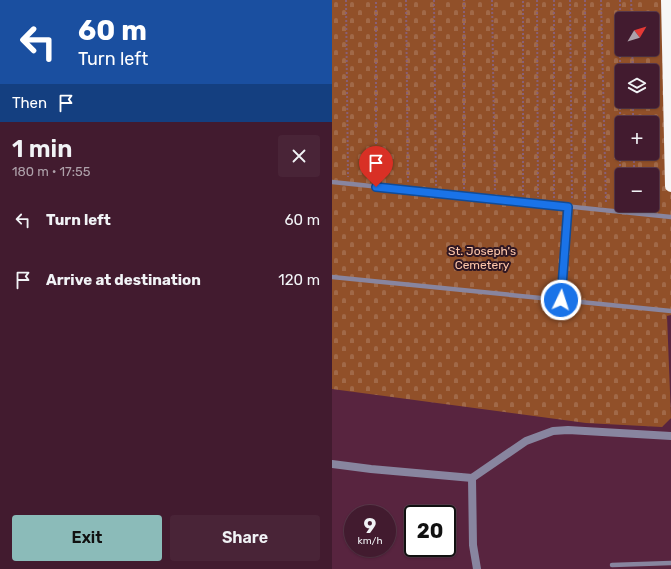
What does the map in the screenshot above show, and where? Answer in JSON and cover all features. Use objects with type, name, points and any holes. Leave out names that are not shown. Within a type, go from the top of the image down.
[{"type":"highway","points":[[667,0],[671,186]]},
{"type":"street","points":[[332,464],[472,478],[526,441],[553,431],[568,430],[671,436]]},
{"type":"street","points":[[472,478],[472,545],[477,569]]},
{"type":"lane","points":[[332,182],[615,212]]},
{"type":"lane","points":[[561,300],[570,208]]},
{"type":"lane","points":[[620,212],[671,217]]},
{"type":"lane","points":[[332,277],[671,311]]},
{"type":"lane","points":[[612,565],[671,563]]},
{"type":"path","points":[[346,0],[348,184]]},
{"type":"path","points":[[376,0],[376,187]]},
{"type":"path","points":[[406,0],[408,190]]},
{"type":"path","points":[[434,0],[436,193]]},
{"type":"path","points":[[464,0],[464,196]]},
{"type":"path","points":[[492,0],[495,200]]},
{"type":"path","points":[[522,203],[523,0]]},
{"type":"path","points":[[537,0],[538,204]]},
{"type":"path","points":[[554,0],[554,206]]},
{"type":"path","points":[[570,0],[570,208]]},
{"type":"path","points":[[584,209],[585,0]]},
{"type":"path","points":[[601,0],[606,211]]},
{"type":"path","points":[[620,0],[620,168]]},
{"type":"path","points":[[631,0],[632,12]]},
{"type":"green space","name":"St. Joseph's Cemetery","points":[[332,0],[671,0],[671,315],[667,316],[671,418],[662,427],[586,423],[332,389]]},
{"type":"route","points":[[376,187],[568,207],[561,300]]}]
